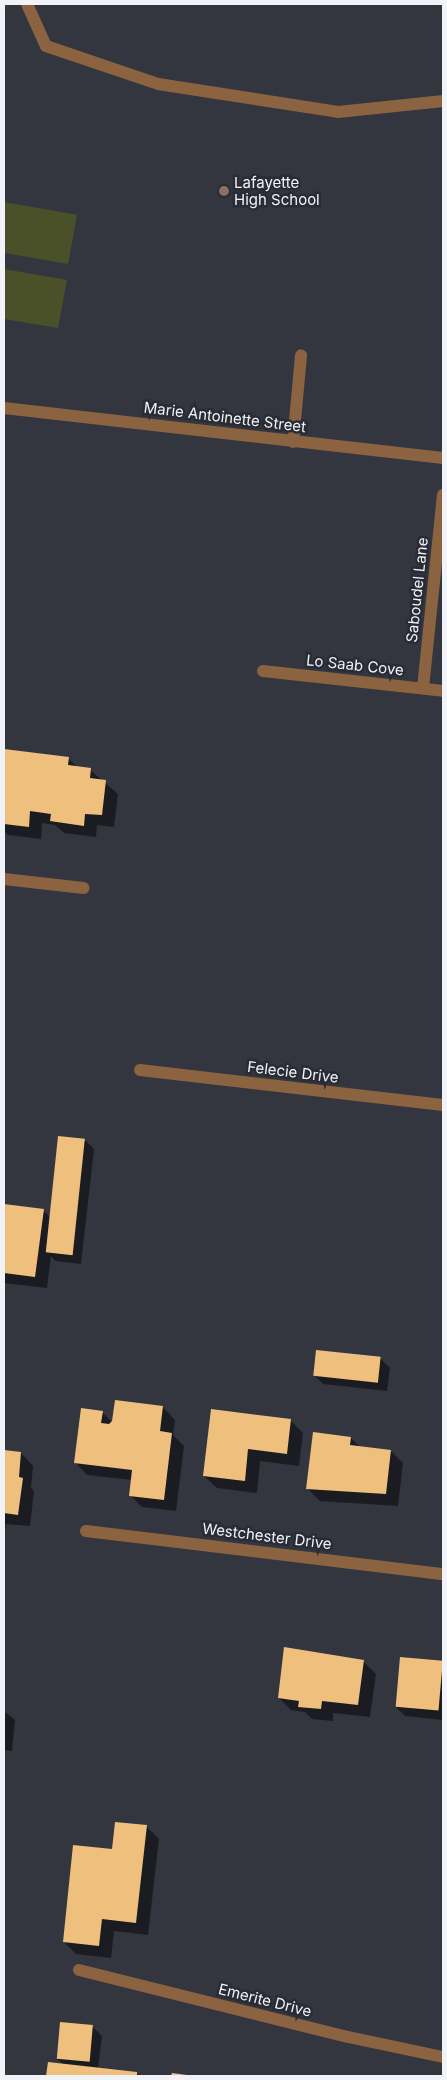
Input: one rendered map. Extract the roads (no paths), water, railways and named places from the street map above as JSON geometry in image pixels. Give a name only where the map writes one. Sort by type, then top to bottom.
[{"type":"street","points":[[27,4],[46,46],[158,84],[338,112],[443,101]]},
{"type":"street","points":[[293,442],[301,355]]},
{"type":"street","name":"Marie Antoinette Street","points":[[4,408],[443,458]]},
{"type":"street","name":"Saboudel Lane","points":[[423,688],[443,495]]},
{"type":"street","name":"Lo Saab Cove","points":[[263,671],[443,691]]},
{"type":"street","points":[[4,879],[83,888]]},
{"type":"street","name":"Felecie Drive","points":[[140,1070],[443,1105]]},
{"type":"street","name":"Westchester Drive","points":[[86,1531],[443,1574]]},
{"type":"street","name":"Emerite Drive","points":[[79,1970],[348,2037],[443,2056]]},
{"type":"place","name":"Lafayette High School","points":[[224,191]]}]
